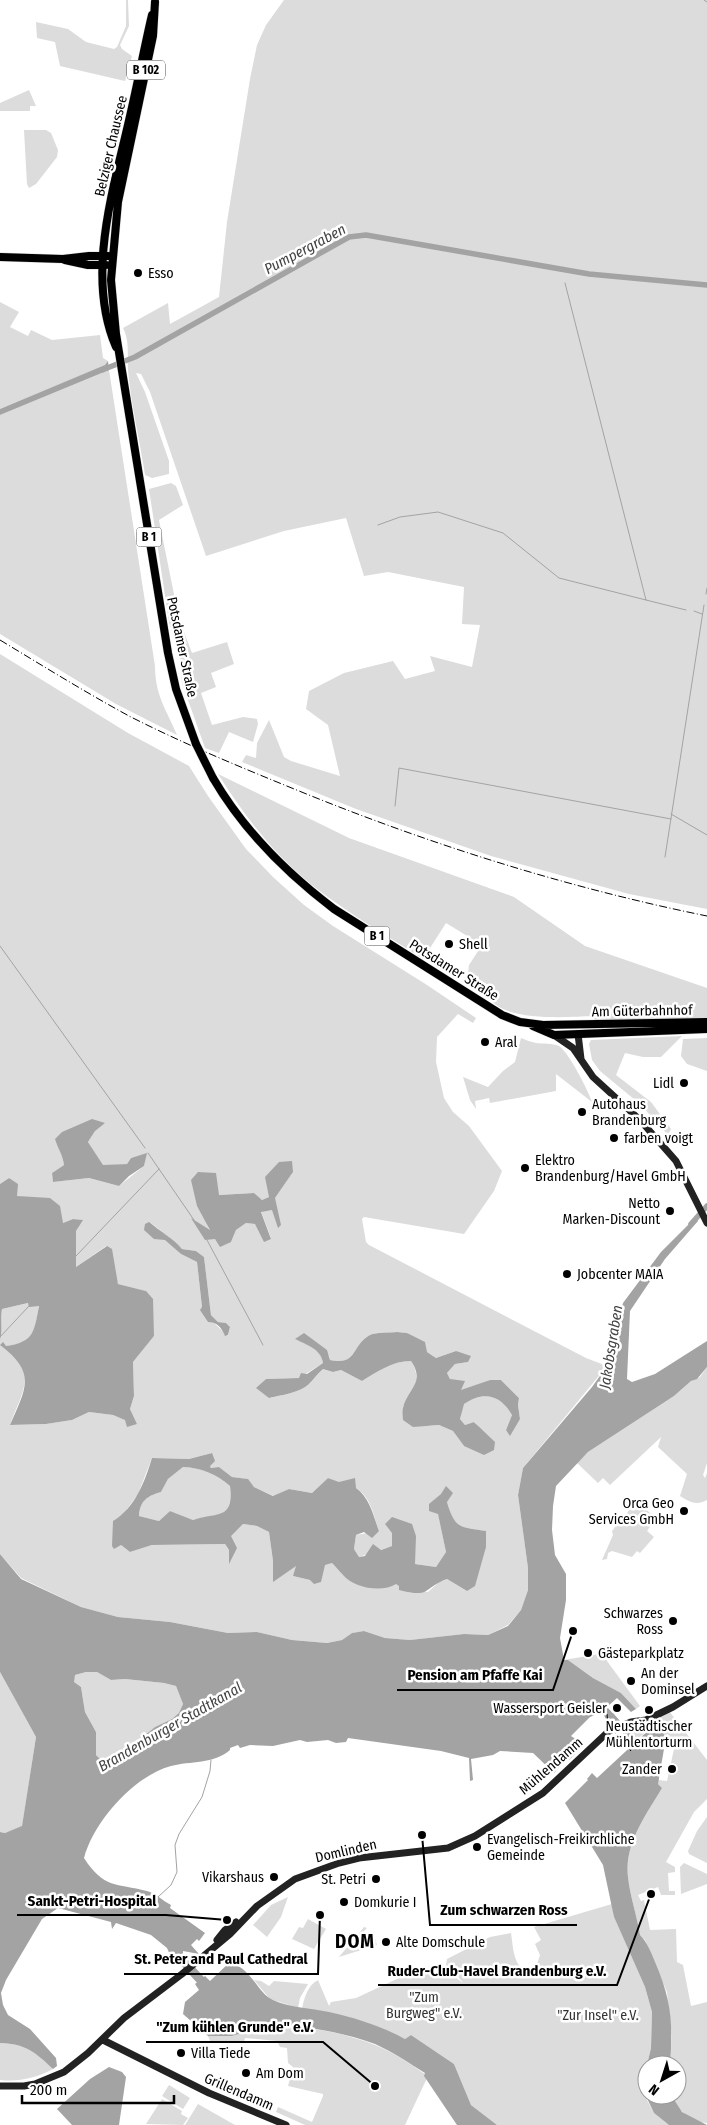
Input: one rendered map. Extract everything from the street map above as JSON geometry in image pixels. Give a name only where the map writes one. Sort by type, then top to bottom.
[{"type":"main road","name":"Belziger Chaussee","points":[[109,258],[119,194],[153,36],[155,1]]},
{"type":"main road","points":[[0,258],[109,258]]},
{"type":"main road","points":[[63,259],[103,266],[109,258]]},
{"type":"main road","name":"Potsdamer Straße","points":[[109,258],[120,358],[168,653],[176,689],[196,744],[226,800],[258,842],[308,889],[334,909],[487,1006],[554,1035],[578,1034]]},
{"type":"main road","name":"Potsdamer Straße","points":[[103,266],[108,328],[120,358]]},
{"type":"main road","name":"Potsdamer Straße","points":[[522,1022],[543,1025],[577,1024]]},
{"type":"main road","name":"Am Güterbahnhof","points":[[577,1024],[707,1022]]},
{"type":"main road","points":[[577,1024],[578,1034]]},
{"type":"main road","name":"Am Güterbahnhof","points":[[578,1034],[707,1029]]},
{"type":"street","points":[[578,1034],[581,1060]]},
{"type":"street","points":[[554,1035],[573,1048],[593,1077],[640,1120],[676,1161],[706,1221]]},
{"type":"street","name":"Mühlendamm","points":[[462,1842],[508,1816],[543,1793],[614,1729],[626,1723],[646,1720],[705,1688]]},
{"type":"street","name":"Domlinden","points":[[0,2086],[24,2086],[43,2082],[58,2076],[102,2040],[124,2018],[182,1974],[230,1934],[248,1914],[295,1879],[359,1858],[442,1849],[462,1842]]},
{"type":"street","name":"Grillendamm","points":[[102,2040],[209,2093],[286,2125]]},
{"type":"green space","points":[[126,0],[128,0],[129,26],[120,45],[122,49],[132,56],[125,81],[60,66],[55,42],[37,38],[36,22],[68,29],[86,42],[114,49],[117,47],[126,26]]},
{"type":"green space","points":[[284,0],[707,0],[707,909],[629,894],[491,856],[356,809],[242,762],[246,755],[256,758],[257,743],[269,720],[284,757],[291,761],[340,776],[328,725],[306,709],[309,691],[344,673],[393,661],[405,679],[435,671],[430,656],[472,667],[480,625],[462,624],[464,587],[388,572],[364,576],[346,518],[284,531],[206,556],[150,392],[141,374],[136,373],[145,392],[169,461],[169,474],[152,478],[145,475],[129,383],[127,338],[123,328],[168,303],[170,324],[219,297],[227,222],[257,45],[266,25]]},
{"type":"green space","points":[[29,90],[36,106],[30,106],[30,111],[0,111],[0,103]]},
{"type":"green space","points":[[24,130],[46,130],[51,133],[58,150],[57,157],[36,184],[29,188],[27,184]]},
{"type":"green space","points":[[0,302],[19,312],[10,327],[28,336],[31,330],[52,340],[100,335],[103,358],[108,361],[106,365],[0,409]]},
{"type":"green space","points":[[109,370],[155,676],[159,694],[177,735],[116,704],[0,634],[0,415]]},
{"type":"green space","points":[[171,483],[176,486],[183,505],[159,520],[179,619],[192,653],[227,642],[234,664],[211,673],[216,687],[201,693],[212,725],[243,717],[257,719],[258,724],[253,742],[229,732],[219,753],[205,748],[182,683],[180,657],[169,622],[149,489]]},
{"type":"green space","points":[[0,654],[128,733],[189,766],[246,849],[304,905],[333,926],[476,1018],[473,1023],[458,1014],[437,1037],[436,1062],[444,1098],[453,1112],[469,1126],[502,1171],[494,1191],[464,1234],[364,1217],[362,1219],[366,1242],[369,1245],[586,1358],[607,1366],[523,1468],[518,1495],[528,1568],[528,1590],[521,1610],[508,1625],[488,1635],[464,1634],[410,1640],[385,1638],[364,1631],[352,1633],[342,1640],[327,1643],[292,1640],[257,1632],[228,1633],[170,1622],[118,1617],[81,1607],[21,1578],[0,1554],[0,1340],[2,1309],[29,1303],[39,1305],[35,1329],[29,1338],[24,1342],[6,1346],[19,1361],[25,1377],[22,1393],[10,1425],[46,1424],[72,1420],[89,1412],[113,1415],[137,1424],[130,1409],[134,1396],[133,1362],[154,1336],[146,1291],[118,1284],[106,1246],[76,1267],[76,1231],[82,1220],[73,1219],[63,1223],[17,1196],[9,1178],[0,1184]],"holes":[[[95,1131],[88,1142],[103,1166],[127,1164],[131,1158],[146,1154],[144,1166],[119,1186],[89,1178],[53,1182],[52,1173],[64,1165],[63,1155]],[[293,1172],[275,1198],[272,1210],[261,1211],[271,1238],[255,1224],[246,1223],[236,1230],[231,1242],[215,1239],[193,1219],[210,1231],[207,1224],[218,1195],[253,1193],[262,1200],[269,1197]],[[150,1222],[182,1249],[196,1251],[204,1257],[211,1315],[218,1322],[226,1323],[230,1327],[228,1336],[213,1322],[208,1322],[202,1307],[197,1262],[181,1254]],[[376,1333],[407,1333],[436,1358],[456,1351],[468,1362],[455,1364],[447,1373],[461,1391],[490,1380],[501,1380],[519,1398],[520,1419],[506,1430],[512,1415],[502,1403],[496,1399],[484,1396],[470,1400],[463,1404],[460,1419],[465,1425],[475,1422],[480,1429],[464,1446],[453,1431],[439,1425],[429,1426],[403,1407],[413,1390],[416,1380],[416,1374],[411,1361],[391,1365],[362,1381],[341,1370],[333,1372],[323,1369],[301,1390],[270,1398],[257,1388],[266,1379],[299,1378],[323,1363],[320,1354],[306,1344],[329,1355],[330,1360],[345,1360],[370,1335]],[[212,1453],[209,1466],[212,1468],[219,1467],[232,1477],[247,1479],[254,1487],[274,1496],[289,1489],[312,1493],[328,1478],[354,1487],[368,1500],[379,1531],[356,1535],[354,1549],[359,1557],[392,1546],[392,1533],[415,1564],[436,1567],[446,1552],[438,1513],[447,1502],[453,1517],[460,1525],[470,1529],[486,1531],[485,1547],[467,1591],[447,1579],[438,1583],[428,1592],[396,1584],[343,1575],[332,1563],[325,1564],[310,1580],[293,1576],[297,1566],[273,1561],[269,1532],[257,1526],[243,1524],[230,1536],[229,1562],[229,1550],[225,1544],[152,1545],[130,1552],[121,1545],[122,1516],[138,1494],[152,1458],[189,1459]]]},
{"type":"green space","points":[[218,774],[349,838],[514,897],[585,946],[707,988],[707,1018],[595,1020],[593,1016],[534,1016],[518,1014],[504,1009],[493,1003],[486,993],[467,983],[469,965],[482,945],[446,923],[423,959],[338,905],[298,873],[272,847],[249,819]]},
{"type":"green space","points":[[682,1036],[661,1057],[643,1057],[625,1053],[616,1075],[651,1102],[671,1129],[668,1135],[641,1105],[600,1071],[592,1060],[589,1044],[591,1040]]},
{"type":"green space","points":[[521,1038],[536,1043],[556,1045],[563,1049],[578,1072],[592,1102],[556,1074],[556,1091],[490,1103],[489,1098],[475,1101],[476,1109],[470,1100],[463,1077],[488,1087],[503,1071],[515,1062]]},
{"type":"green space","points":[[707,1038],[707,1071],[687,1064],[681,1056],[683,1039]]},
{"type":"green space","points":[[707,1367],[707,1463],[703,1475],[705,1478],[707,1473],[707,1500],[700,1503],[693,1502],[680,1496],[687,1474],[658,1447],[661,1437],[610,1485],[603,1478],[598,1483],[577,1463],[588,1452],[674,1396],[691,1381],[700,1377]]},
{"type":"green space","points":[[183,1467],[208,1472],[230,1486],[229,1505],[226,1510],[222,1514],[193,1520],[170,1511],[159,1521],[139,1516],[141,1506],[145,1500],[161,1492],[168,1479]]},
{"type":"green space","points":[[636,1501],[656,1518],[647,1531],[654,1537],[640,1553],[637,1551],[632,1557],[612,1551],[608,1553],[607,1559],[602,1560],[613,1535],[612,1531],[616,1526],[626,1524],[630,1519],[627,1513]]},
{"type":"green space","points":[[605,1653],[607,1661],[640,1706],[636,1709],[621,1693],[593,1678],[568,1660],[564,1660]]},
{"type":"green space","points":[[0,1672],[36,1737],[22,1827],[5,1833],[0,1832]]},
{"type":"green space","points":[[97,1672],[111,1680],[125,1679],[176,1686],[183,1704],[179,1714],[155,1727],[125,1751],[103,1762],[96,1755],[96,1732],[85,1712],[81,1687],[73,1682],[75,1675]]},
{"type":"green space","points":[[669,1711],[707,1760],[707,1799],[694,1812],[666,1862],[675,1867],[675,1872],[668,1873],[669,1891],[675,1891],[675,1895],[661,1895],[658,1887],[638,1895],[641,1901],[644,1900],[650,1930],[676,1929],[677,1962],[683,1965],[691,2006],[707,2002],[707,2123],[691,2118],[676,2105],[687,2105],[687,2055],[671,2055],[672,2036],[667,1992],[645,1940],[640,1935],[630,1891],[628,1877],[629,1853],[637,1830],[662,1788],[658,1784],[658,1780],[667,1781],[674,1749],[665,1748],[665,1743],[668,1742],[662,1733],[653,1726],[635,1741],[626,1728],[647,1724]]},
{"type":"green space","points":[[707,1817],[707,1863],[689,1854],[688,1851],[697,1831]]},
{"type":"green space","points":[[684,1863],[707,1874],[707,1884],[681,1894],[680,1867]]},
{"type":"green space","points":[[288,1897],[281,1917],[267,1937],[253,1925],[271,1905]]},
{"type":"green space","points":[[612,1904],[614,1917],[645,1987],[652,2012],[649,2055],[637,2055],[637,2105],[650,2105],[654,2113],[669,2125],[497,2125],[471,2105],[454,2064],[411,2035],[405,2039],[355,2020],[302,2009],[309,1988],[318,1980],[329,2006],[331,2002],[356,1998],[414,1971],[455,1977],[463,1983],[456,1974],[445,1972],[447,1959],[490,1937],[511,1933],[514,1953],[520,1967],[524,1970],[536,1967],[540,1955],[535,1944],[541,1940],[534,1927]]},
{"type":"green space","points":[[308,1919],[326,1929],[314,1949],[292,1939],[299,1927],[303,1928]]},
{"type":"green space","points":[[364,1927],[367,1928],[364,1931],[371,1940],[375,1939],[377,1945],[339,1957]]},
{"type":"green space","points":[[254,1980],[261,1981],[269,1986],[274,1981],[308,1984],[300,1998],[298,2008],[270,1999]]},
{"type":"green space","points":[[269,2024],[323,2030],[363,2040],[395,2054],[425,2074],[427,2078],[405,2125],[305,2125],[276,2112],[278,2107],[312,2122],[323,2096],[323,2094],[288,2086],[293,2067],[288,2063],[287,2048],[280,2047],[277,2041],[245,2038],[244,2042],[210,2041],[208,2036],[232,2036]]},
{"type":"green space","points":[[0,2043],[17,2045],[30,2050],[53,2069],[27,2079],[0,2080]]},
{"type":"green space","points":[[206,2078],[264,2100],[260,2106],[205,2084]]},
{"type":"green space","points":[[169,2085],[190,2098],[183,2109],[162,2096]]},
{"type":"green space","points":[[162,2099],[182,2111],[181,2114],[188,2118],[183,2125],[146,2124]]},
{"type":"green space","points":[[198,2104],[235,2125],[185,2125]]},
{"type":"water","points":[[108,361],[109,370],[0,415],[0,409],[105,365]]},
{"type":"water","points":[[92,1119],[105,1123],[95,1131],[88,1142],[103,1165],[127,1164],[131,1158],[147,1153],[144,1166],[129,1176],[119,1186],[89,1178],[53,1182],[52,1173],[64,1165],[55,1139],[62,1132]]},
{"type":"water","points":[[292,1161],[293,1172],[275,1198],[281,1225],[278,1228],[272,1210],[261,1212],[271,1239],[264,1242],[255,1224],[246,1223],[236,1230],[231,1242],[220,1247],[215,1239],[205,1240],[191,1218],[210,1230],[197,1206],[191,1180],[198,1172],[216,1173],[219,1195],[254,1193],[262,1200],[269,1197],[265,1177],[279,1162]]},
{"type":"water","points":[[9,1178],[18,1184],[17,1196],[50,1198],[60,1206],[63,1223],[73,1219],[83,1220],[76,1231],[76,1267],[107,1246],[112,1249],[118,1284],[146,1291],[153,1299],[154,1336],[133,1362],[134,1396],[130,1409],[137,1424],[127,1427],[125,1420],[113,1415],[89,1412],[72,1420],[46,1424],[10,1425],[24,1391],[24,1373],[12,1355],[0,1345],[3,1342],[6,1346],[16,1344],[28,1338],[34,1329],[39,1306],[29,1307],[28,1303],[2,1309],[0,1340],[0,1184]]},
{"type":"water","name":"Brandenburger Stadtkanal","points":[[695,1218],[698,1221],[665,1259],[630,1311],[627,1379],[632,1382],[655,1374],[707,1341],[707,1367],[697,1379],[691,1381],[674,1396],[588,1452],[556,1486],[553,1506],[552,1530],[555,1555],[566,1574],[566,1600],[560,1638],[564,1660],[568,1660],[593,1678],[621,1693],[636,1709],[631,1712],[617,1698],[607,1707],[619,1720],[615,1723],[609,1718],[606,1719],[602,1712],[590,1717],[571,1736],[577,1740],[574,1745],[575,1754],[569,1760],[566,1760],[554,1773],[533,1753],[500,1751],[493,1755],[471,1759],[473,1780],[470,1781],[469,1758],[441,1751],[348,1738],[346,1742],[336,1743],[328,1740],[307,1742],[300,1740],[273,1746],[250,1745],[240,1748],[238,1745],[230,1748],[224,1755],[217,1758],[178,1764],[157,1771],[143,1779],[130,1790],[106,1815],[89,1844],[84,1858],[91,1868],[105,1880],[153,1893],[171,1905],[170,1908],[205,1933],[199,1941],[197,1939],[191,1945],[199,1954],[183,1951],[189,1962],[183,1967],[171,1957],[167,1948],[151,1935],[116,1923],[112,1929],[111,1922],[58,1908],[42,1919],[6,1980],[1,1993],[3,2005],[8,2015],[30,2029],[56,2058],[57,2066],[53,2069],[41,2058],[23,2047],[0,2043],[0,1832],[5,1833],[22,1826],[36,1737],[0,1672],[0,1554],[21,1579],[81,1607],[118,1617],[170,1622],[228,1633],[257,1632],[292,1640],[327,1643],[342,1640],[352,1633],[364,1631],[385,1638],[410,1640],[464,1634],[488,1635],[508,1626],[521,1610],[528,1590],[528,1568],[518,1495],[523,1468],[592,1387],[607,1366],[623,1303],[661,1252]],"holes":[[[97,1672],[111,1680],[125,1679],[176,1686],[183,1704],[179,1713],[172,1719],[155,1727],[125,1751],[103,1762],[96,1755],[96,1732],[85,1712],[81,1687],[74,1682],[75,1675]]]},
{"type":"water","points":[[149,1222],[171,1238],[182,1249],[196,1251],[204,1257],[211,1315],[218,1322],[226,1323],[230,1327],[228,1335],[225,1336],[217,1324],[208,1322],[200,1310],[202,1307],[197,1262],[181,1254],[165,1240],[154,1239],[144,1230],[145,1224]]},
{"type":"water","points":[[397,1332],[407,1333],[425,1342],[427,1352],[436,1358],[456,1351],[471,1356],[468,1362],[455,1364],[447,1373],[450,1379],[465,1381],[461,1390],[490,1380],[501,1380],[519,1398],[520,1419],[510,1436],[506,1430],[512,1415],[502,1403],[491,1397],[478,1397],[464,1404],[460,1419],[465,1425],[474,1422],[495,1442],[494,1450],[484,1455],[464,1446],[453,1431],[439,1425],[413,1427],[403,1420],[405,1401],[414,1386],[417,1375],[411,1361],[391,1365],[362,1381],[341,1370],[333,1372],[323,1369],[301,1390],[269,1398],[256,1388],[266,1379],[299,1378],[301,1373],[307,1374],[323,1363],[322,1358],[316,1351],[295,1339],[304,1333],[327,1350],[330,1360],[339,1361],[350,1357],[364,1339],[370,1335]]},
{"type":"water","points":[[212,1453],[215,1461],[210,1466],[211,1468],[219,1467],[232,1477],[248,1479],[254,1487],[273,1496],[289,1489],[312,1493],[328,1478],[339,1482],[355,1478],[356,1488],[368,1502],[379,1531],[372,1538],[364,1532],[356,1535],[354,1549],[359,1557],[365,1556],[373,1544],[381,1550],[392,1546],[392,1533],[385,1524],[392,1517],[412,1524],[416,1536],[415,1564],[436,1567],[446,1552],[438,1514],[429,1511],[429,1504],[441,1494],[446,1486],[453,1493],[447,1502],[456,1522],[470,1529],[486,1531],[486,1547],[475,1586],[467,1591],[447,1579],[422,1593],[399,1590],[399,1586],[396,1584],[376,1589],[368,1588],[348,1579],[332,1563],[325,1565],[321,1582],[314,1584],[310,1580],[293,1576],[296,1566],[273,1582],[273,1561],[269,1532],[257,1526],[243,1524],[231,1536],[237,1548],[229,1564],[229,1550],[225,1544],[152,1545],[130,1552],[121,1545],[114,1549],[112,1546],[113,1521],[121,1516],[138,1493],[152,1458],[189,1459]],"holes":[[[183,1467],[208,1472],[230,1486],[231,1497],[226,1510],[216,1515],[193,1520],[170,1511],[159,1521],[139,1516],[141,1506],[145,1500],[161,1492],[168,1479]]]},
{"type":"water","points":[[653,1726],[657,1726],[662,1731],[668,1742],[665,1743],[658,1784],[662,1788],[643,1819],[633,1841],[629,1853],[628,1877],[640,1935],[649,1947],[665,1989],[670,2013],[670,2055],[649,2055],[652,2012],[645,1987],[614,1917],[603,1865],[565,1803],[588,1780],[592,1773],[597,1778]]},
{"type":"water","points":[[230,1962],[244,1970],[263,1993],[273,2000],[287,2005],[329,2012],[359,2020],[378,2026],[405,2039],[411,2035],[454,2064],[471,2105],[497,2125],[457,2125],[424,2076],[425,2073],[388,2050],[363,2040],[323,2030],[270,2024],[269,2027],[265,2026],[232,2036],[208,2036],[183,2014],[185,2002],[199,1990],[195,1984],[205,1976],[210,1981]]},
{"type":"water","points":[[109,2067],[122,2072],[126,2077],[119,2125],[72,2125],[57,2109],[90,2079]]},
{"type":"water","points":[[650,2105],[677,2105],[682,2112],[707,2125],[669,2125],[654,2113]]},
{"type":"waterway","name":"Pumpergraben","points":[[102,370],[135,357],[349,237],[366,235],[589,274],[707,285]]},
{"type":"waterway","points":[[565,283],[646,600],[686,610]]},
{"type":"waterway","points":[[378,525],[400,517],[438,512],[503,533],[559,578],[646,600]]},
{"type":"waterway","points":[[706,594],[707,588]]},
{"type":"waterway","points":[[665,857],[704,605]]},
{"type":"waterway","points":[[694,611],[702,614]]},
{"type":"waterway","points":[[395,806],[399,768],[671,819]]},
{"type":"waterway","points":[[671,814],[707,835]]},
{"type":"waterway","points":[[0,946],[145,1148]]},
{"type":"waterway","points":[[148,1153],[194,1220]]},
{"type":"waterway","points":[[76,1256],[159,1169]]},
{"type":"waterway","points":[[691,1224],[707,1206]]},
{"type":"waterway","points":[[207,1240],[263,1345]]},
{"type":"waterway","points":[[0,1337],[29,1306]]},
{"type":"waterway","points":[[612,1716],[638,1747]]},
{"type":"waterway","points":[[158,1897],[171,1885],[177,1872],[175,1845],[179,1834],[202,1797],[210,1771],[211,1760]]},
{"type":"waterway","points":[[184,1962],[207,1987]]},
{"type":"railway","points":[[0,640],[96,698],[150,727],[304,793],[403,831],[503,864],[553,879],[707,916]]},
{"type":"railway","points":[[607,1714],[608,1725],[631,1751]]},
{"type":"place","name":"Esso","points":[[138,273]]},
{"type":"place","name":"Shell","points":[[449,944]]},
{"type":"place","name":"Aral","points":[[485,1042]]},
{"type":"place","name":"Lidl","points":[[684,1083]]},
{"type":"place","name":"Autohaus Brandenburg","points":[[582,1112]]},
{"type":"place","name":"farben voigt","points":[[614,1138]]},
{"type":"place","name":"Elektro Brandenburg/Havel GmbH","points":[[525,1168]]},
{"type":"place","name":"Netto Marken-Discount","points":[[670,1211]]},
{"type":"place","name":"Jobcenter MAIA","points":[[567,1274]]},
{"type":"place","name":"Orca Geo Services GmbH","points":[[684,1511]]},
{"type":"place","name":"Schwarzes Ross","points":[[673,1621]]},
{"type":"place","name":"Pension am Pfaffe Kai","points":[[573,1631]]},
{"type":"place","name":"Gästeparkplatz","points":[[588,1653]]},
{"type":"place","name":"An der Dominsel","points":[[631,1681]]},
{"type":"place","name":"Wassersport Geisler","points":[[617,1708]]},
{"type":"place","name":"Neustädtischer Mühlentorturm","points":[[649,1710]]},
{"type":"place","name":"Zander","points":[[672,1769]]},
{"type":"place","name":"Zum schwarzen Ross","points":[[422,1835]]},
{"type":"place","name":"Evangelisch-Freikirchliche Gemeinde","points":[[477,1847]]},
{"type":"place","name":"Vikarshaus","points":[[274,1877]]},
{"type":"place","name":"St. Petri","points":[[376,1879]]},
{"type":"place","name":"Ruder-Club-Havel Brandenburg e.V.","points":[[651,1894]]},
{"type":"place","name":"Domkurie I","points":[[344,1902]]},
{"type":"place","name":"St. Peter and Paul Cathedral","points":[[320,1915]]},
{"type":"place","name":"Sankt-Petri-Hospital","points":[[227,1920]]},
{"type":"place","name":"Alte Domschule","points":[[386,1942]]},
{"type":"place","name":"Villa Tiede","points":[[181,2053]]},
{"type":"place","name":"Am Dom","points":[[246,2073]]},
{"type":"place","name":"\"Zum kühlen Grunde\" e.V.","points":[[375,2086]]},
{"type":"district","name":"DOM","points":[[355,1941]]},
{"type":"water label","name":"Jakobsgraben","points":[[611,1347]]},
{"type":"park label","name":"\"Zum Burgweg\" e.V.","points":[[424,2005]]},
{"type":"park label","name":"\"Zur Insel\" e.V.","points":[[598,2015]]}]
